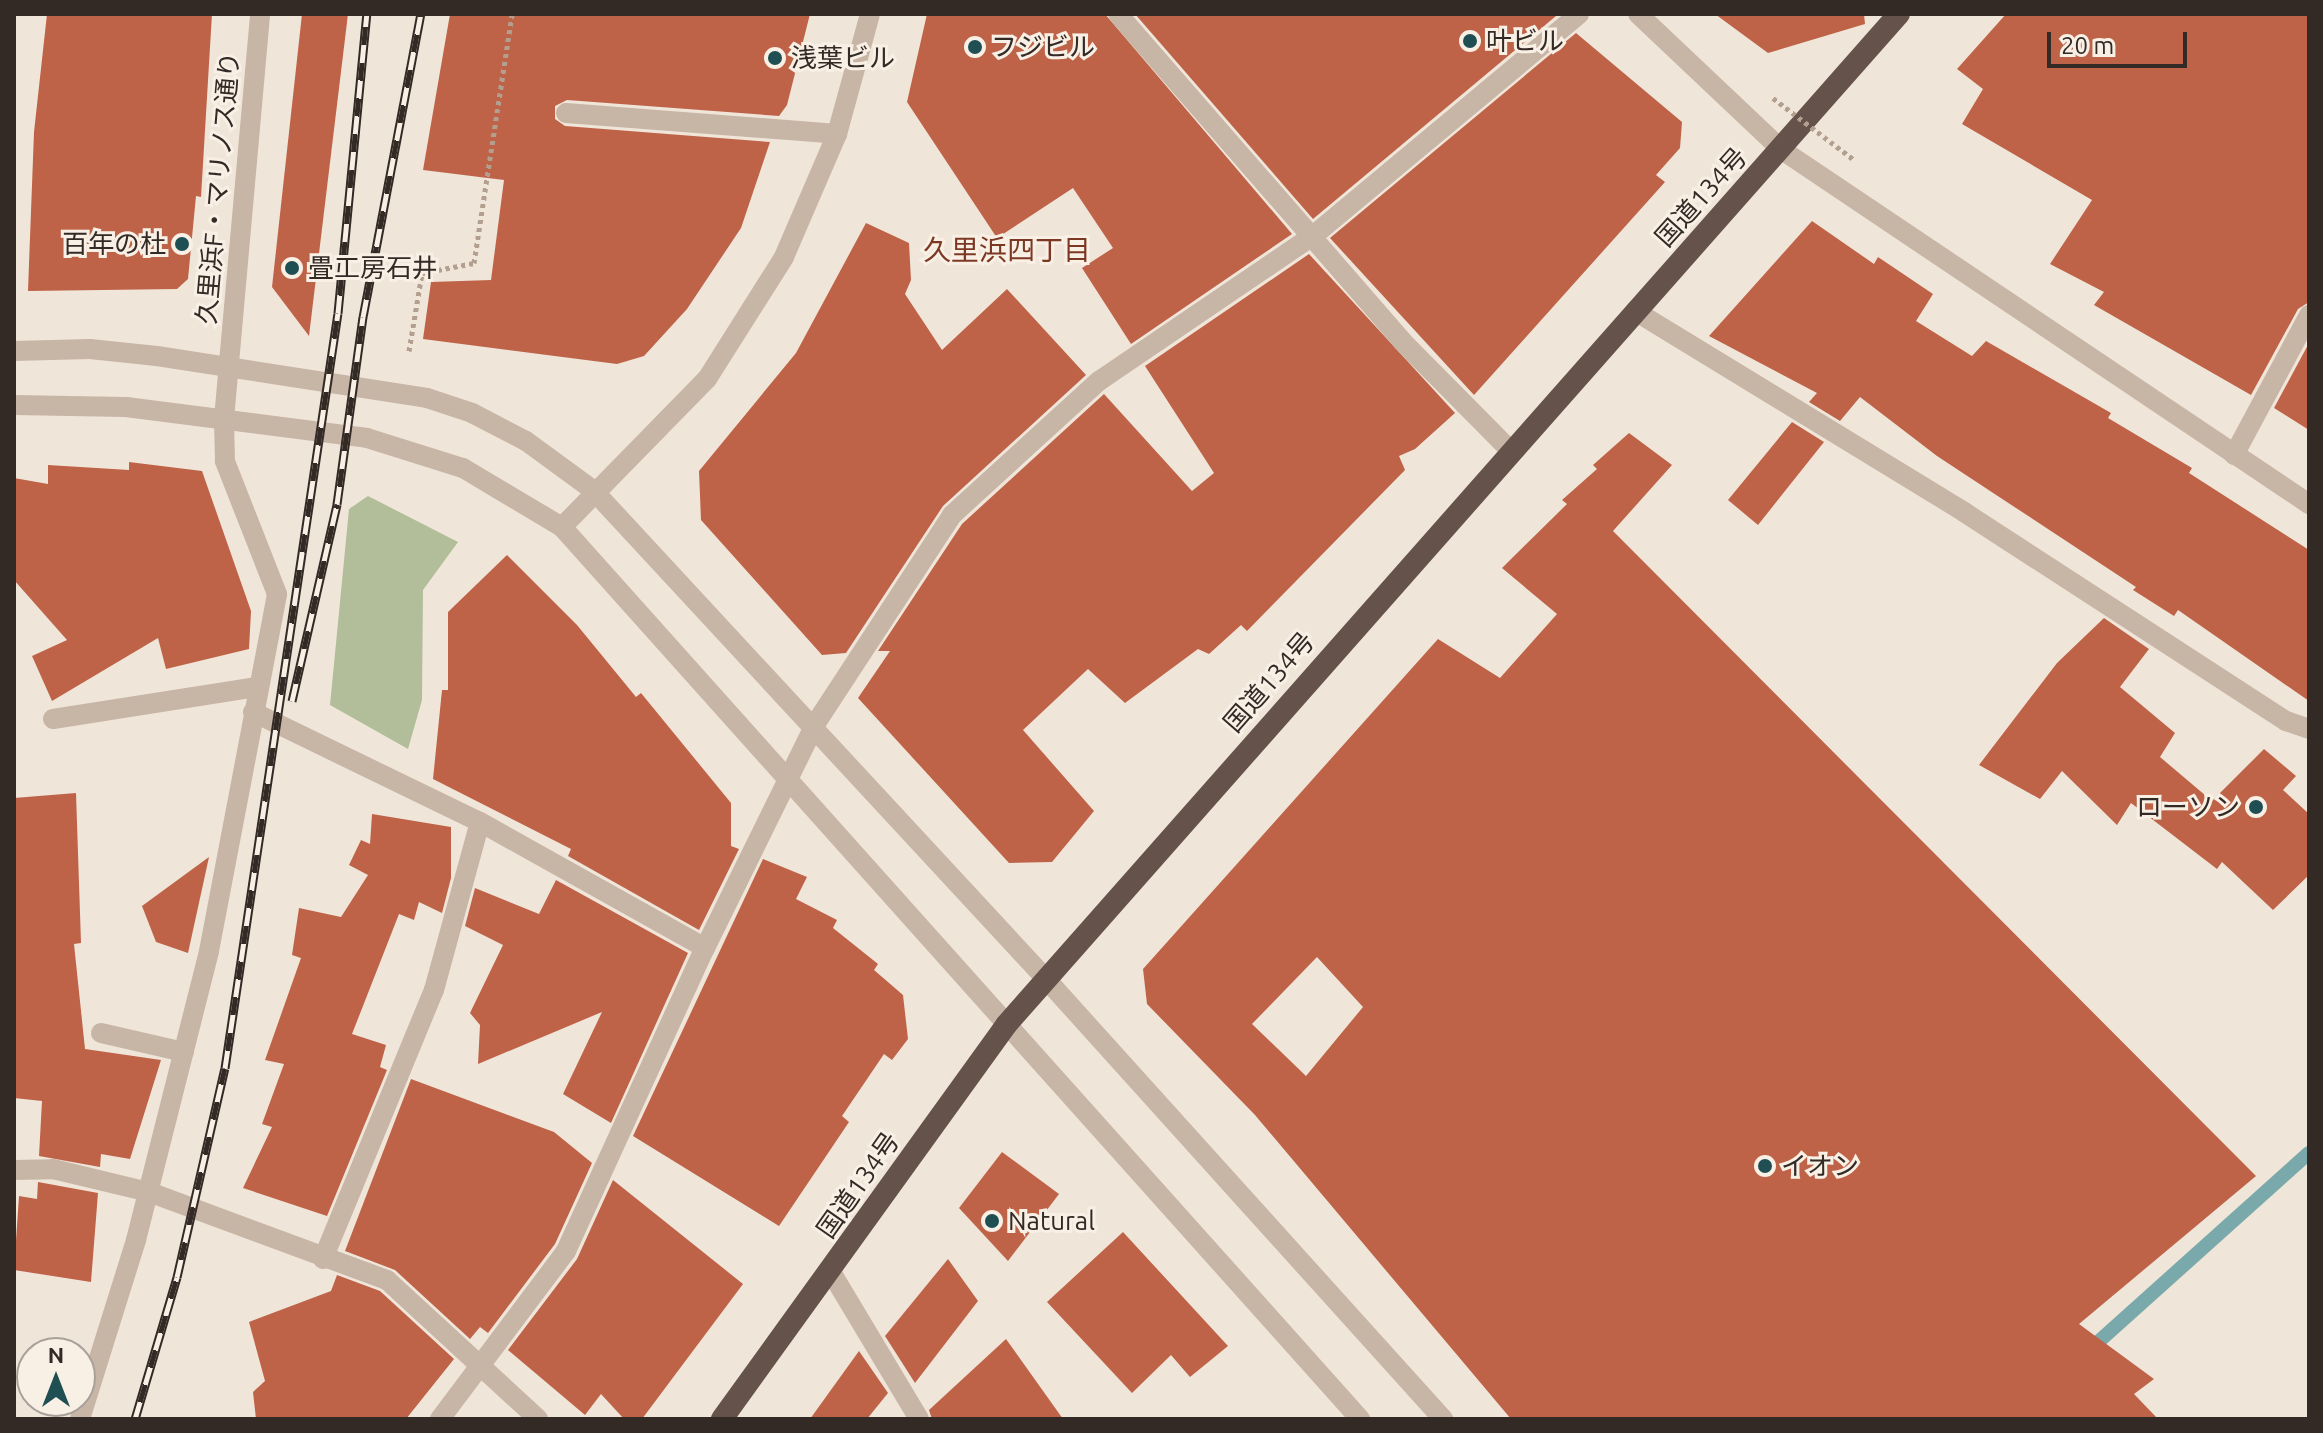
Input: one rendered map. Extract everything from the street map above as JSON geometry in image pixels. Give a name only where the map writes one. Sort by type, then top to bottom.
[{"type":"highway","name":"国道134号","points":[[722,1419],[831,1272],[1006,1025],[1510,450],[1782,150],[1899,14]]},
{"type":"street","name":"久里浜F・マリノス通り","points":[[80,1419],[149,1192],[209,951],[277,594],[225,461],[224,419],[260,14]]},
{"type":"street","points":[[562,527],[593,490],[707,379],[784,257],[837,134],[870,14]]},
{"type":"street","points":[[1118,14],[1314,235],[1402,341],[1510,450]]},
{"type":"street","points":[[440,1419],[566,1251],[785,779],[814,726],[952,515],[1099,381],[1314,235],[1579,14]]},
{"type":"street","points":[[1638,14],[1782,150],[2309,504]]},
{"type":"street","points":[[566,113],[837,134]]},
{"type":"street","points":[[1635,311],[1964,512],[2286,721],[2309,729]]},
{"type":"street","points":[[2234,455],[2309,315]]},
{"type":"street","points":[[14,351],[90,349],[384,388],[472,413],[526,441],[593,490],[1046,979],[1443,1419]]},
{"type":"street","points":[[14,405],[126,407],[367,438],[432,456],[497,486],[562,527],[1360,1419]]},
{"type":"street","points":[[53,719],[258,687]]},
{"type":"street","points":[[253,712],[480,822],[705,948]]},
{"type":"street","points":[[323,1259],[434,990],[480,822]]},
{"type":"street","points":[[101,1033],[184,1052]]},
{"type":"street","points":[[14,1170],[53,1169],[149,1192],[323,1259],[387,1280],[538,1419]]},
{"type":"street","points":[[831,1272],[919,1419]]},
{"type":"path","points":[[409,351],[422,273],[474,263],[512,14]]},
{"type":"path","points":[[1773,98],[1853,159]]},
{"type":"green space","points":[[368,496],[458,542],[423,590],[422,700],[408,749],[330,705],[349,509]]},
{"type":"building","points":[[47,14],[212,14],[201,197],[196,196],[188,279],[177,289],[28,291],[34,132]]},
{"type":"building","points":[[302,14],[348,14],[309,336],[272,287]]},
{"type":"building","points":[[450,14],[810,14],[787,105],[779,116],[567,100],[555,106],[555,119],[565,126],[770,142],[741,228],[687,309],[644,356],[617,364],[423,339],[431,282],[491,280],[504,180],[423,170]]},
{"type":"building","points":[[927,14],[1105,14],[1292,234],[1131,344],[1082,268],[1113,248],[1073,188],[997,238],[907,102]]},
{"type":"building","points":[[1135,14],[1554,14],[1556,16],[1313,219]]},
{"type":"building","points":[[1715,14],[1864,14],[1865,24],[1768,53]]},
{"type":"building","points":[[2006,14],[2309,14],[2309,302],[2298,309],[2251,395],[2094,305],[2104,292],[2050,264],[2092,200],[1962,124],[1983,89],[1957,69]]},
{"type":"building","points":[[1576,33],[1682,122],[1680,148],[1656,175],[1665,182],[1474,395],[1330,238]]},
{"type":"building","points":[[1812,221],[1874,264],[1878,257],[1933,294],[1916,321],[1972,356],[1986,341],[2111,413],[2108,418],[2192,468],[2189,473],[2309,550],[2309,701],[2178,610],[2174,616],[2133,590],[2136,587],[1937,456],[1860,397],[1840,421],[1809,402],[1817,393],[1709,336]]},
{"type":"building","points":[[866,223],[909,243],[911,280],[905,294],[942,350],[1007,289],[1086,375],[943,506],[846,653],[822,655],[701,520],[699,471],[796,353]]},
{"type":"building","points":[[1309,254],[1455,413],[1415,449],[1399,456],[1405,470],[1247,631],[1241,625],[1209,654],[1198,649],[1125,703],[1088,669],[1023,730],[1094,811],[1052,862],[1009,863],[858,698],[890,651],[878,651],[962,524],[1104,394],[1192,491],[1214,473],[1145,366]]},
{"type":"building","points":[[2309,343],[2309,430],[2274,408]]},
{"type":"building","points":[[1792,422],[1824,442],[1758,525],[1728,500]]},
{"type":"building","points":[[1629,433],[1672,465],[1613,531],[2256,1176],[2079,1324],[2154,1379],[2134,1394],[2158,1419],[1511,1419],[1255,1115],[1147,1004],[1143,969],[1438,639],[1500,678],[1557,614],[1502,568],[1567,504],[1562,500],[1597,469],[1593,465]],"holes":[[[1317,957],[1363,1007],[1306,1076],[1252,1024]]]},
{"type":"building","points":[[129,462],[202,471],[251,611],[249,649],[166,669],[158,638],[52,701],[32,656],[67,640],[14,580],[14,478],[48,484],[48,465],[129,470]]},
{"type":"building","points":[[507,555],[577,625],[636,697],[641,693],[731,803],[731,846],[739,849],[699,930],[568,856],[571,849],[433,779],[442,690],[448,690],[448,612]]},
{"type":"building","points":[[2104,618],[2149,649],[2120,687],[2175,733],[2160,757],[2212,801],[2264,749],[2296,776],[2283,790],[2309,814],[2309,875],[2273,910],[2222,862],[2217,869],[2131,803],[2117,825],[2062,771],[2040,799],[1979,765],[2057,663]]},
{"type":"building","points":[[76,793],[81,943],[74,944],[85,1049],[161,1060],[130,1159],[101,1154],[100,1167],[39,1156],[42,1101],[14,1098],[14,798]]},
{"type":"building","points":[[372,814],[451,827],[451,878],[442,913],[419,902],[414,920],[399,914],[352,1034],[386,1045],[380,1067],[387,1070],[327,1216],[243,1188],[272,1127],[262,1124],[284,1064],[265,1060],[301,958],[292,955],[299,908],[341,917],[368,875],[349,865],[361,840],[370,844]]},
{"type":"building","points":[[209,857],[188,953],[156,942],[142,906]]},
{"type":"building","points":[[763,859],[807,877],[796,899],[837,920],[833,928],[878,964],[874,970],[903,995],[908,1039],[892,1060],[884,1054],[842,1116],[849,1122],[779,1226],[633,1136]]},
{"type":"building","points":[[556,880],[688,953],[611,1123],[563,1094],[602,1012],[478,1064],[480,1025],[470,1013],[503,945],[465,926],[475,888],[539,914]]},
{"type":"building","points":[[411,1079],[554,1132],[592,1163],[555,1244],[488,1333],[480,1327],[470,1339],[395,1270],[345,1251]]},
{"type":"building","points":[[1002,1152],[1059,1194],[1008,1261],[959,1208]]},
{"type":"building","points":[[613,1180],[743,1284],[642,1419],[624,1419],[601,1394],[585,1415],[508,1350],[577,1259]]},
{"type":"building","points":[[38,1182],[98,1193],[91,1282],[14,1270],[19,1196],[37,1199]]},
{"type":"building","points":[[1123,1232],[1228,1346],[1190,1377],[1171,1355],[1132,1393],[1047,1302]]},
{"type":"building","points":[[948,1259],[978,1301],[915,1383],[885,1336]]},
{"type":"building","points":[[337,1275],[380,1291],[454,1359],[406,1419],[256,1419],[253,1392],[265,1381],[249,1322],[331,1291]]},
{"type":"building","points":[[1006,1339],[1063,1419],[932,1419],[929,1410]]},
{"type":"building","points":[[859,1351],[888,1393],[867,1419],[810,1419]]},
{"type":"waterway","points":[[2087,1352],[2309,1153]]},
{"type":"railway","points":[[135,1419],[177,1277],[225,1068],[338,313],[367,14]]},
{"type":"railway","points":[[292,701],[337,504],[363,317],[421,14]]},
{"type":"place","name":"叶ビル","points":[[1470,41]]},
{"type":"place","name":"フジビル","points":[[975,47]]},
{"type":"place","name":"浅葉ビル","points":[[775,58]]},
{"type":"place","name":"百年の杜","points":[[182,244]]},
{"type":"place","name":"畳工房石井","points":[[292,268]]},
{"type":"place","name":"ローソン","points":[[2256,807]]},
{"type":"place","name":"イオン","points":[[1765,1166]]},
{"type":"place","name":"Natural","points":[[992,1221]]},
{"type":"district","name":"久里浜四丁目","points":[[1007,250]]}]
